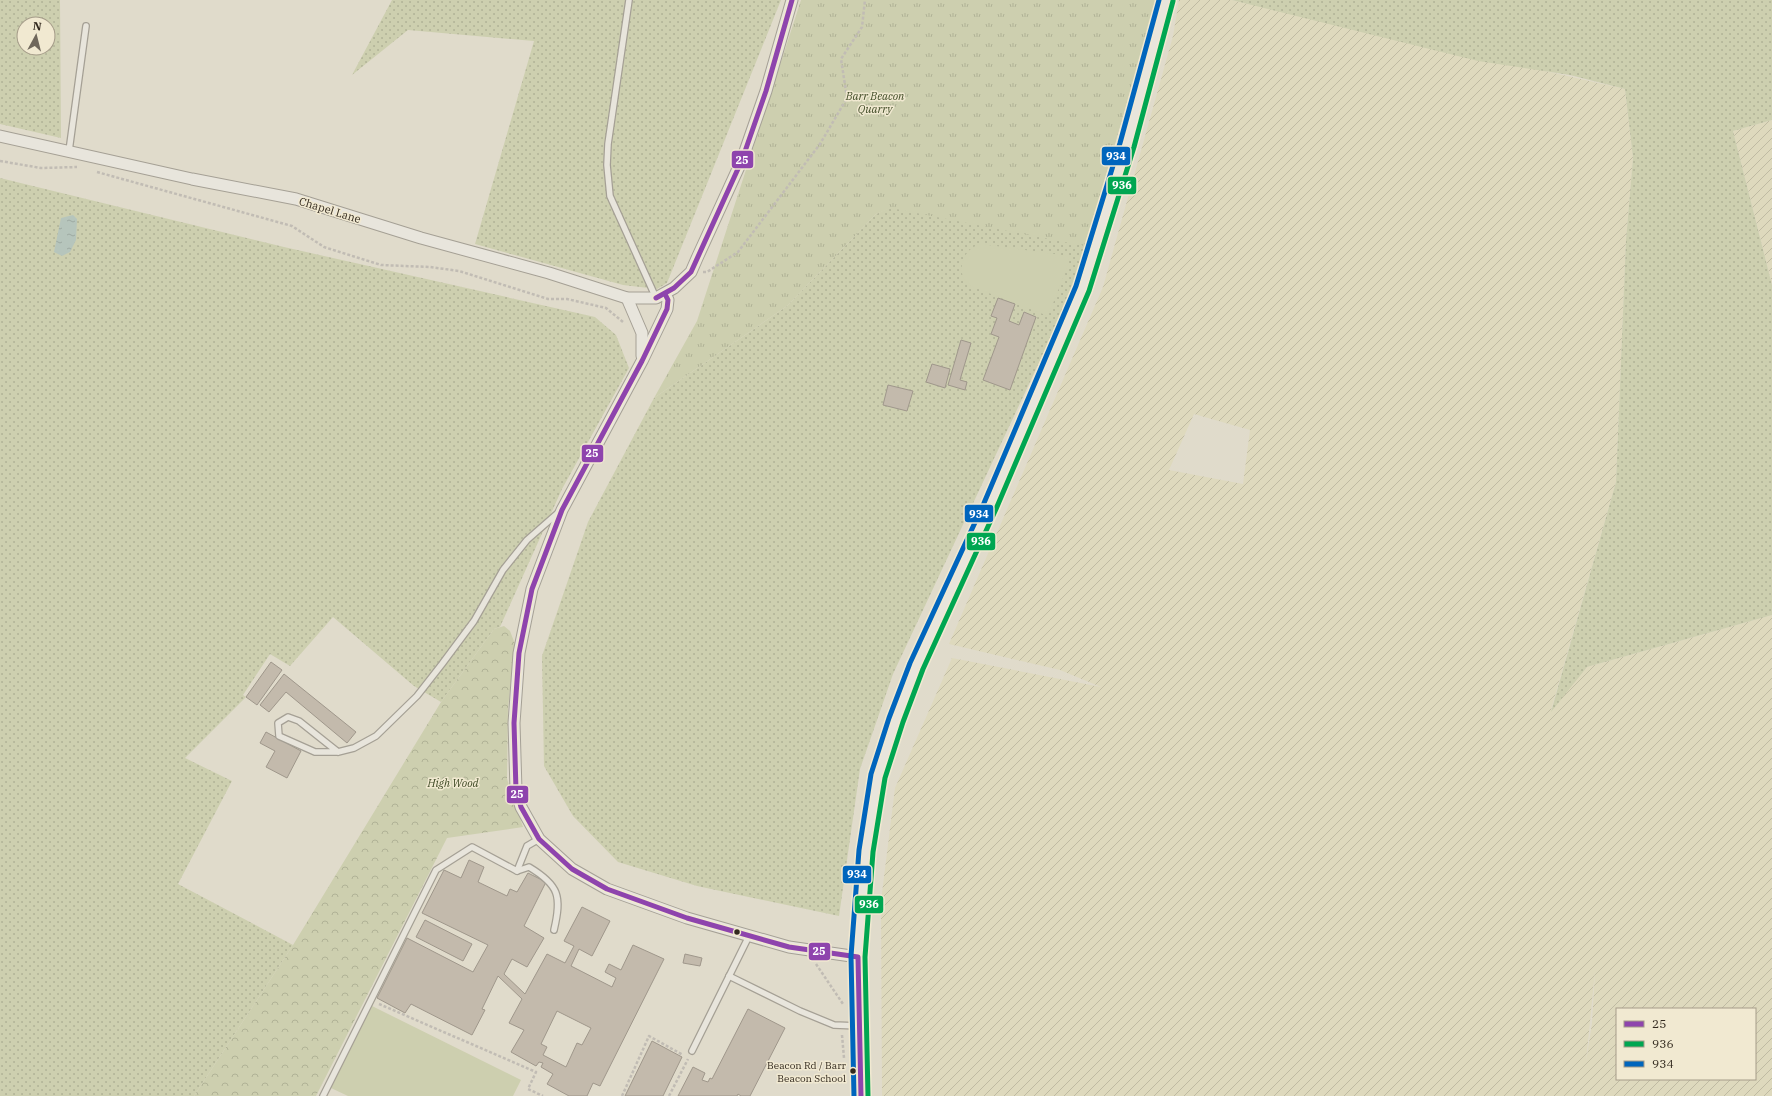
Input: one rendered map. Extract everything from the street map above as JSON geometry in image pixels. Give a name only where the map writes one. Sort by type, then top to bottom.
[{"type":"main road","points":[[861,1096],[858,1026],[858,958],[866,851],[878,776],[896,720],[917,666],[990,506],[1082,288],[1128,145],[1166,0]]},
{"type":"street","points":[[660,296],[674,288],[690,272],[742,160],[766,91],[792,0]]},
{"type":"street","name":"Chapel Lane","points":[[0,136],[192,179],[296,199],[421,238],[549,273],[627,298],[660,296]]},
{"type":"street","points":[[660,296],[668,300],[667,309],[642,361],[562,510],[532,589],[519,653],[514,723],[516,790],[521,807],[539,839],[572,869],[607,889],[687,918],[789,947],[858,958]]},
{"type":"street","points":[[627,298],[642,333],[642,361]]},
{"type":"lane","points":[[629,0],[608,144],[607,165],[610,196],[660,296]]},
{"type":"lane","points":[[69,151],[86,26]]},
{"type":"lane","points":[[338,752],[299,721],[288,717],[278,723],[279,736],[315,752],[338,752],[354,748],[376,736],[417,696],[474,622],[503,570],[527,540],[562,510]]},
{"type":"lane","points":[[517,871],[527,846],[539,839]]},
{"type":"lane","points":[[323,1096],[436,870],[472,846],[517,871],[529,867],[543,876],[554,887],[558,914],[554,930]]},
{"type":"lane","points":[[692,1051],[749,936]]},
{"type":"lane","points":[[729,976],[800,1011],[834,1025],[858,1026]]},
{"type":"path","points":[[690,272],[707,272],[738,252],[820,144],[847,98],[841,59],[862,27],[865,0]]},
{"type":"path","points":[[0,161],[41,168],[78,167]]},
{"type":"path","points":[[93,171],[292,226],[324,247],[381,265],[430,267],[459,271],[548,299],[567,299],[606,308],[624,322]]},
{"type":"path","points":[[807,950],[843,1003],[841,1025],[844,1066]]},
{"type":"path","points":[[371,1001],[536,1072],[528,1089],[543,1096]]},
{"type":"path","points":[[622,1096],[649,1036],[688,1058],[669,1096]]},
{"type":"shaded area","points":[[1179,0],[1232,0],[1625,89],[1633,158],[1626,240],[1616,482],[1551,710],[1587,667],[1772,615],[1772,1096],[882,1096],[881,901],[895,788],[952,658],[1101,687],[1060,670],[949,644],[1103,287],[1173,36]],"holes":[[[1194,414],[1250,430],[1243,484],[1169,470]],[[1595,971],[1592,1023],[1586,1062]]]},
{"type":"shaded area","points":[[1772,120],[1772,285],[1733,131]]},
{"type":"green space","points":[[0,0],[60,0],[61,138],[0,124]]},
{"type":"green space","points":[[392,0],[781,0],[667,283],[657,289],[623,285],[475,244],[534,41],[408,30],[352,75]]},
{"type":"green space","name":"Barr Beacon Quarry","points":[[801,0],[1155,0],[1152,16],[1085,246],[891,208],[876,214],[787,306],[654,398],[697,321]]},
{"type":"green space","points":[[1155,0],[1152,16],[1075,282],[1059,320],[893,674],[860,769],[839,916],[697,886],[618,862],[573,816],[544,766],[542,656],[588,522],[654,398],[787,306],[876,214],[1004,156]]},
{"type":"green space","points":[[1232,0],[1772,0],[1772,120],[1733,131],[1772,285],[1772,615],[1587,667],[1551,712],[1616,482],[1626,240],[1633,158],[1625,89],[1570,75],[1478,61]]},
{"type":"green space","points":[[0,178],[284,247],[595,317],[616,335],[629,368],[562,489],[500,627],[494,629],[441,702],[414,686],[333,617],[290,666],[270,654],[243,695],[246,697],[185,758],[232,781],[178,884],[293,945],[194,1096],[0,1096]]},
{"type":"green space","points":[[981,244],[1069,256],[1067,268],[1048,316],[968,285],[962,273],[963,261],[970,250]]},
{"type":"green space","name":"High Wood","points":[[504,626],[510,631],[515,644],[508,708],[507,779],[523,827],[447,838],[316,1096],[194,1096],[293,945],[441,702],[494,629]]},
{"type":"green space","points":[[372,1006],[521,1080],[513,1096],[348,1096],[331,1088]]},
{"type":"water","points":[[73,215],[77,219],[76,240],[70,252],[62,256],[54,252],[61,218]]},
{"type":"building","points":[[998,298],[1015,304],[1009,321],[1019,325],[1024,312],[1036,317],[1010,390],[983,380],[999,337],[991,334],[997,318],[991,316]]},
{"type":"building","points":[[961,340],[971,343],[960,380],[967,382],[965,390],[948,385]]},
{"type":"building","points":[[932,364],[950,369],[945,388],[926,382]]},
{"type":"building","points":[[888,385],[913,391],[907,411],[883,405]]},
{"type":"building","points":[[271,662],[282,670],[257,705],[246,697]]},
{"type":"building","points":[[284,674],[356,732],[347,743],[286,692],[269,712],[260,705]]},
{"type":"building","points":[[266,732],[301,751],[287,778],[266,767],[275,751],[260,743]]},
{"type":"building","points":[[469,860],[484,867],[478,882],[507,896],[510,889],[517,892],[528,873],[546,882],[524,926],[544,938],[527,967],[512,959],[504,974],[525,994],[547,954],[565,963],[574,946],[564,941],[582,907],[610,921],[592,956],[579,949],[571,966],[612,987],[616,978],[605,972],[609,964],[621,970],[633,945],[664,959],[600,1086],[593,1083],[587,1096],[569,1096],[547,1084],[553,1074],[541,1067],[543,1063],[539,1062],[536,1066],[511,1052],[524,1030],[509,1023],[522,999],[498,976],[482,1009],[485,1010],[472,1035],[411,1004],[405,1013],[377,998],[407,938],[473,972],[488,945],[422,913],[444,870],[461,878]],"holes":[[[557,1011],[591,1028],[582,1045],[577,1043],[566,1067],[543,1055],[547,1047],[541,1044]]]},
{"type":"building","points":[[425,920],[472,944],[463,961],[416,937]]},
{"type":"building","points":[[685,954],[702,958],[700,966],[683,963]]},
{"type":"building","points":[[748,1009],[785,1028],[750,1096],[741,1096],[738,1094],[737,1096],[678,1096],[693,1067],[705,1073],[702,1080],[708,1082],[710,1078],[712,1079]]},
{"type":"building","points":[[652,1041],[682,1057],[663,1096],[625,1096]]},
{"type":"transit line","name":"25","points":[[656,298],[674,288],[691,272],[742,160],[766,91],[792,0]]},
{"type":"transit line","name":"934","points":[[854,1096],[851,956],[859,850],[871,774],[889,718],[910,663],[984,503],[1076,286],[1120,143],[1159,0]]},
{"type":"transit line","name":"936","points":[[868,1096],[865,957],[873,852],[885,778],[903,722],[923,669],[996,509],[1089,291],[1134,147],[1173,1]]},
{"type":"transit line","name":"25","points":[[665,294],[668,300],[667,309],[642,361],[562,510],[532,589],[519,653],[514,723],[516,790],[521,807],[539,839],[572,869],[607,889],[687,918],[789,947],[858,957],[861,1096]]},
{"type":"place","name":"Beacon Rd / Barr Beacon School","points":[[853,1071]]}]
